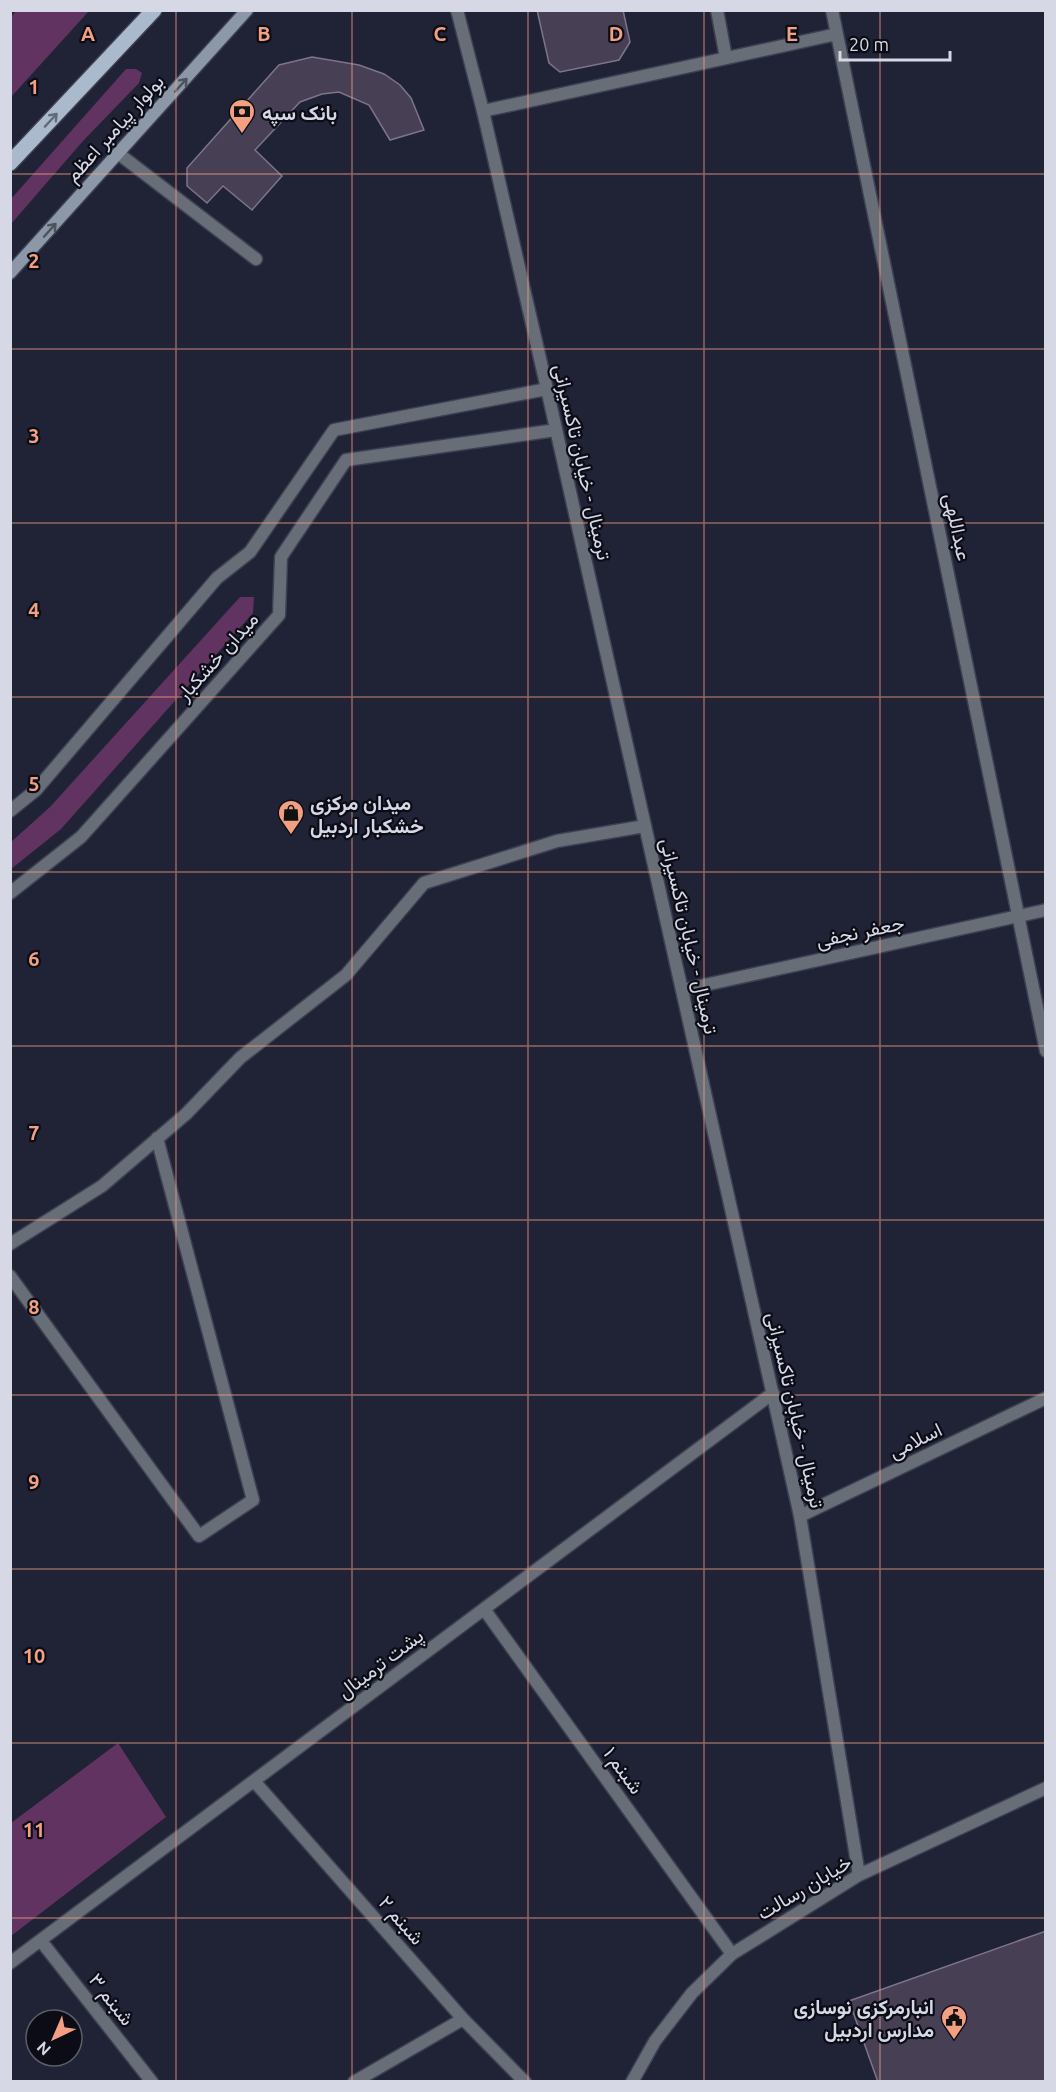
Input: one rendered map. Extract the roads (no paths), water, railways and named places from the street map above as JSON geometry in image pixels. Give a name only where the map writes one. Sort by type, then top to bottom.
[{"type":"main road","points":[[10,163],[154,10]]},
{"type":"main road","name":"بولوار پیامبر اعظم","points":[[10,273],[248,10]]},
{"type":"street","name":"ترمینال - خیابان تاکسیرانی","points":[[457,10],[483,111],[547,389],[800,1516],[859,1875]]},
{"type":"street","points":[[717,10],[726,58]]},
{"type":"street","name":"عبداللهی","points":[[832,10],[1046,1051]]},
{"type":"street","points":[[483,111],[837,34]]},
{"type":"street","points":[[119,154],[256,259]]},
{"type":"street","points":[[10,811],[36,790],[217,578],[250,552],[334,430],[547,389]]},
{"type":"street","name":"میدان خشکبار","points":[[10,893],[81,837],[279,615],[281,556],[346,460],[556,430]]},
{"type":"street","points":[[10,1244],[102,1186],[186,1114],[240,1058],[346,975],[424,884],[557,841],[645,826]]},
{"type":"street","name":"جعفر نجفی","points":[[682,990],[1046,910]]},
{"type":"street","points":[[10,1276],[199,1536],[253,1500],[157,1138]]},
{"type":"street","name":"پشت ترمینال","points":[[10,1963],[772,1393]]},
{"type":"street","name":"اسلامی","points":[[800,1516],[1046,1398]]},
{"type":"street","name":"شبنم ۱","points":[[484,1609],[732,1954]]},
{"type":"street","name":"شبنم ۲","points":[[254,1781],[463,2019],[525,2082]]},
{"type":"street","name":"خیابان رسالت","points":[[632,2082],[655,2041],[692,1993],[732,1954],[859,1875],[1046,1788]]},
{"type":"street","name":"شبنم ۳","points":[[41,1941],[152,2082]]},
{"type":"street","points":[[354,2082],[463,2019]]},
{"type":"place","name":"بانک سپه","points":[[242,135]]},
{"type":"place","name":"میدان مرکزی خشکبار اردبیل","points":[[291,836]]},
{"type":"place","name":"انبارمرکزی نوسازی مدارس اردبیل","points":[[954,2041]]}]
